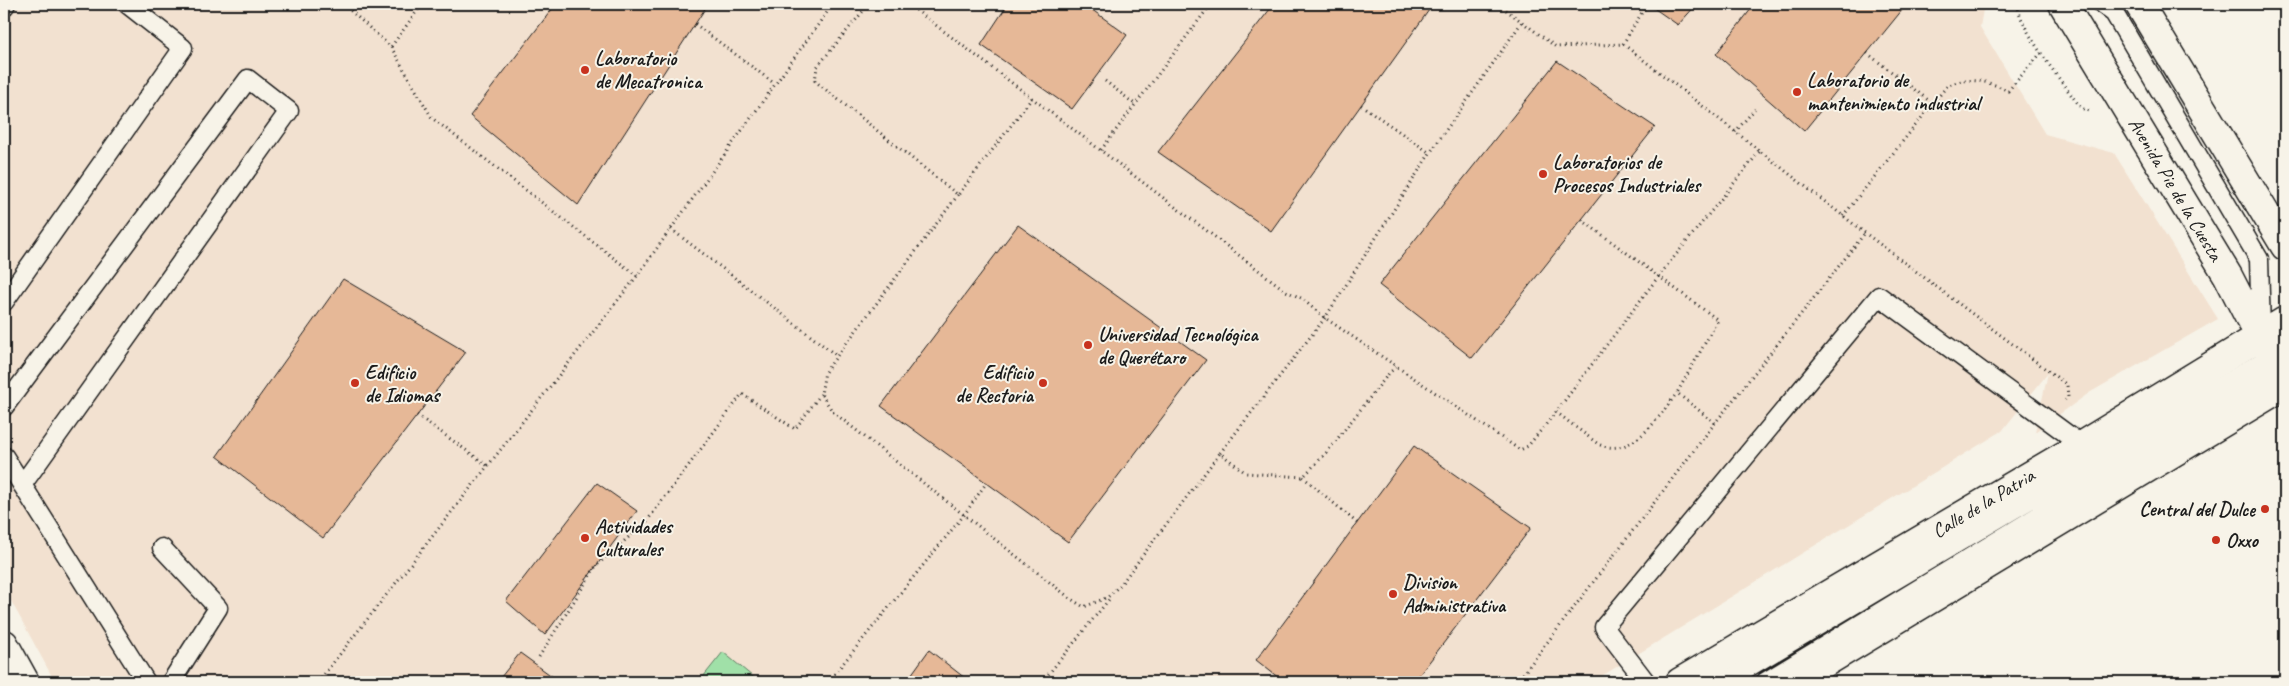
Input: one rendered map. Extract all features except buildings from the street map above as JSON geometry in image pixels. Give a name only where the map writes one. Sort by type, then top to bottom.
[{"type":"street","name":"Avenida Pie de la Cuesta","points":[[2063,4],[2279,363]]},
{"type":"street","points":[[2139,4],[2285,246]]},
{"type":"street","name":"Calle de la Patria","points":[[1793,682],[2279,363],[2285,322]]},
{"type":"street","name":"Calle de la Patria","points":[[1680,682],[2082,445],[2279,363]]},
{"type":"street","points":[[4,644],[25,682]]},
{"type":"lane","points":[[4,302],[183,48],[127,4]]},
{"type":"lane","points":[[2102,4],[2114,13],[2258,258],[2279,363]]},
{"type":"lane","points":[[4,407],[248,79],[289,111],[22,485]]},
{"type":"lane","points":[[1646,682],[1604,627],[1879,296],[2082,445]]},
{"type":"lane","points":[[1724,682],[2279,363]]},
{"type":"lane","points":[[1765,682],[2279,363]]},
{"type":"lane","points":[[4,456],[146,682]]},
{"type":"lane","points":[[162,548],[218,608],[171,682]]},
{"type":"path","points":[[343,4],[391,47],[432,118],[637,276]]},
{"type":"path","points":[[391,47],[422,4]]},
{"type":"path","points":[[318,682],[637,276],[833,4]]},
{"type":"path","points":[[868,4],[816,67],[815,81],[958,195]]},
{"type":"path","points":[[908,4],[1286,291],[1301,298],[1325,318],[1520,450],[1528,446],[1556,412],[1658,276],[1760,151]]},
{"type":"path","points":[[1101,150],[1211,4]]},
{"type":"path","points":[[1498,4],[1556,47],[1623,44],[1865,233],[2067,385],[2068,397],[2047,418]]},
{"type":"path","points":[[1623,44],[1647,4]]},
{"type":"path","points":[[1042,682],[1121,584],[1325,318],[1430,153],[1522,22]]},
{"type":"path","points":[[695,24],[776,84]]},
{"type":"path","points":[[1867,52],[1932,103]]},
{"type":"path","points":[[1843,216],[1947,86],[1953,82],[1979,81],[2008,91],[2041,53]]},
{"type":"path","points":[[1105,81],[1136,105]]},
{"type":"path","points":[[539,657],[596,566],[647,520],[742,394],[794,429],[821,394],[825,372],[1032,98]]},
{"type":"path","points":[[1361,105],[1430,153]]},
{"type":"path","points":[[1735,132],[1755,109]]},
{"type":"path","points":[[1556,412],[1603,446],[1622,446],[1633,442],[1647,431],[1677,393],[1718,320],[1582,220]]},
{"type":"path","points":[[671,229],[837,356]]},
{"type":"path","points":[[1517,682],[1715,423],[1865,233]]},
{"type":"path","points":[[1303,477],[1327,452],[1390,372],[1398,366]]},
{"type":"path","points":[[1677,393],[1715,423]]},
{"type":"path","points":[[821,394],[833,412],[1071,599],[1084,607],[1108,597],[1121,584]]},
{"type":"path","points":[[418,415],[488,466]]},
{"type":"path","points":[[1220,453],[1246,473],[1303,477],[1357,522]]},
{"type":"path","points":[[828,682],[964,515],[987,482]]},
{"type":"shaded area","name":"Universidad Tecnológica de Querétaro","points":[[4,4],[1984,4],[1980,27],[2045,134],[2114,153],[2218,319],[2089,393],[2035,432],[2048,373],[2002,431],[1592,682],[55,682],[4,588]]},
{"type":"green space","points":[[723,652],[759,682],[699,682]]},
{"type":"place","name":"Laboratorio de Mecatronica","points":[[585,70]]},
{"type":"place","name":"Laboratorio de mantenimiento industrial","points":[[1797,92]]},
{"type":"place","name":"Laboratorios de Procesos Industriales","points":[[1543,174]]},
{"type":"place","name":"Universidad Tecnológica de Querétaro","points":[[1088,345]]},
{"type":"place","name":"Edificio de Idiomas","points":[[355,383]]},
{"type":"place","name":"Edificio de Rectoria","points":[[1043,383]]},
{"type":"place","name":"Central del Dulce","points":[[2265,509]]},
{"type":"place","name":"Actividades Culturales","points":[[585,538]]},
{"type":"place","name":"Oxxo","points":[[2216,540]]},
{"type":"place","name":"Division Administrativa","points":[[1393,594]]}]
